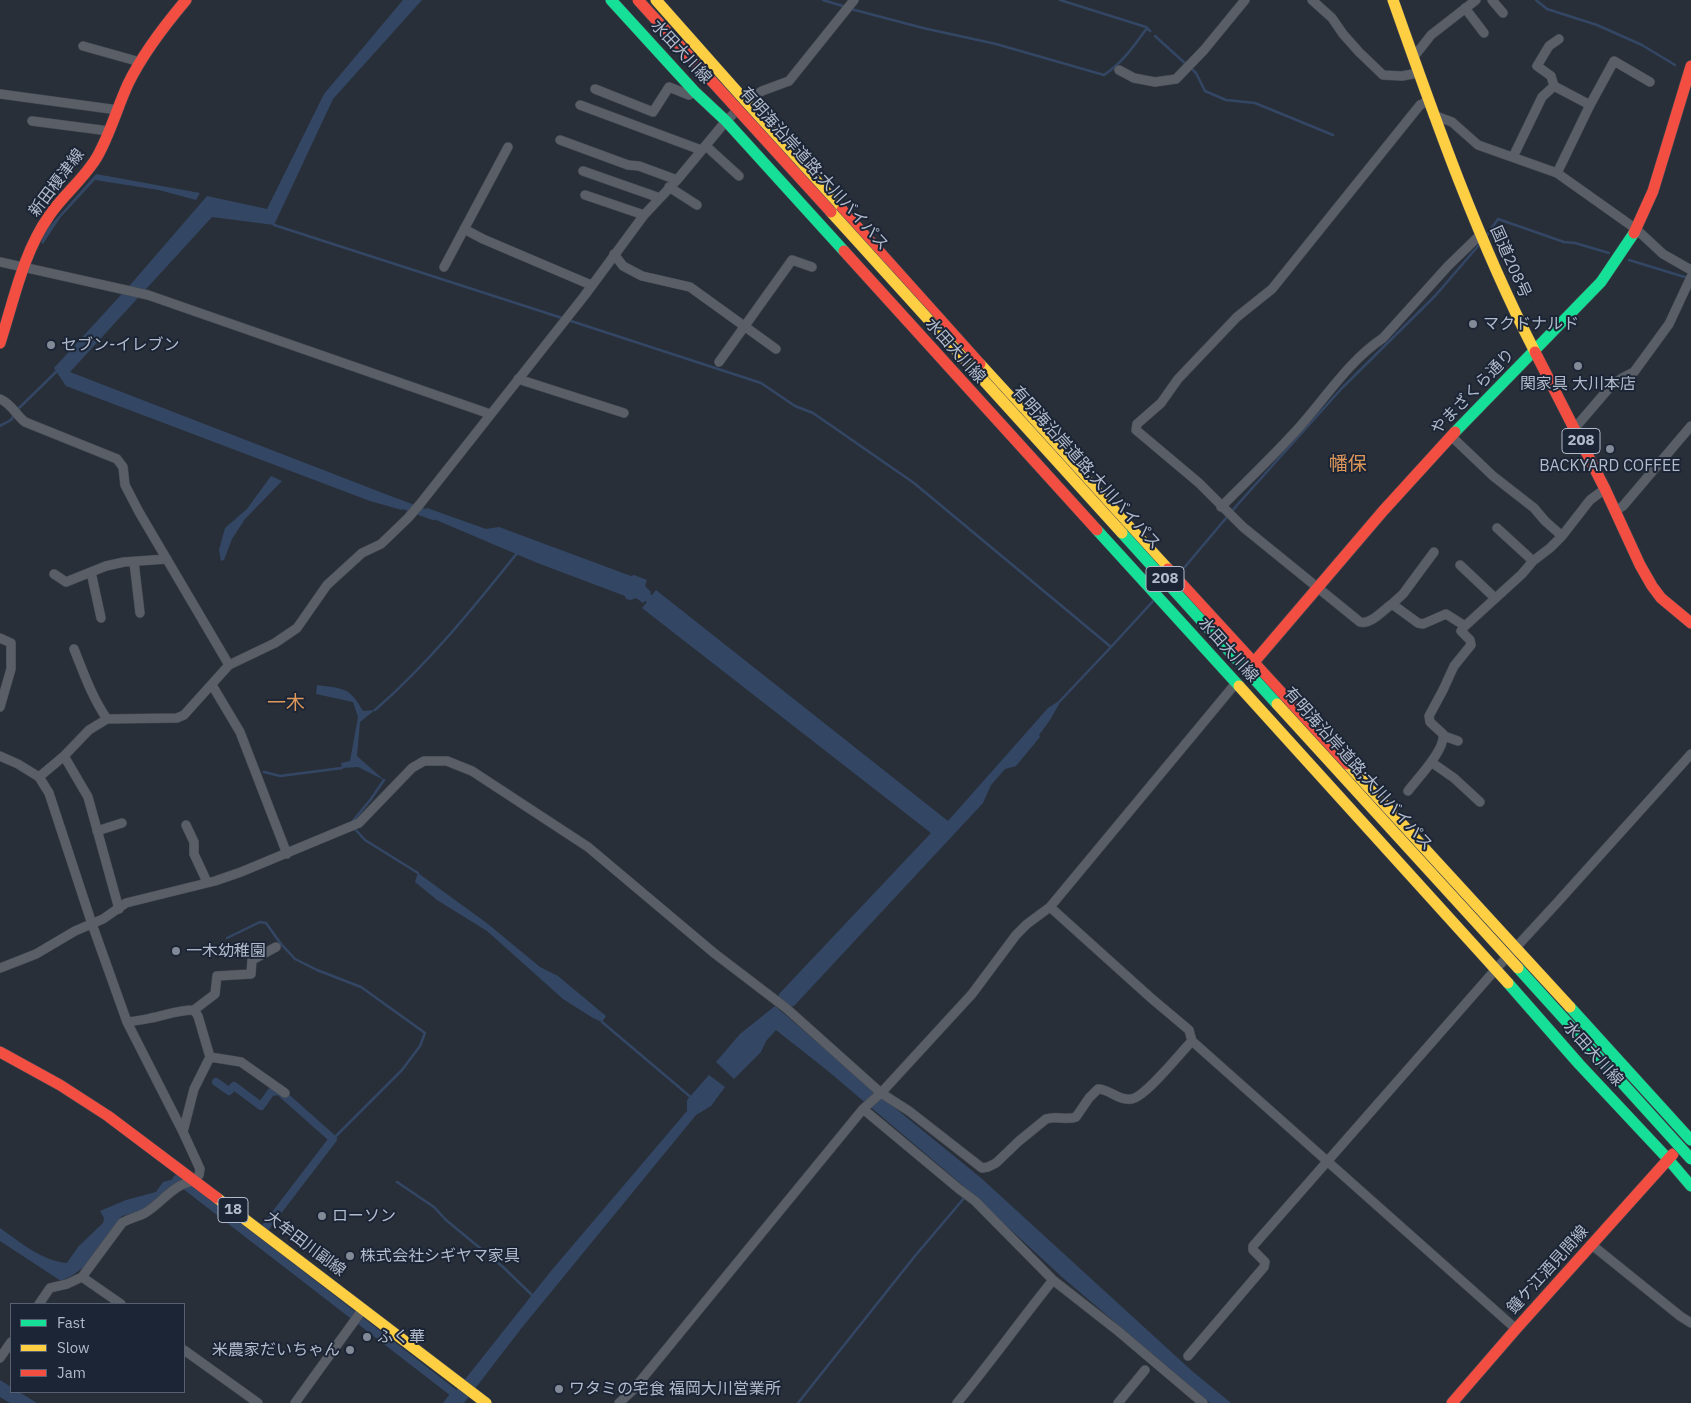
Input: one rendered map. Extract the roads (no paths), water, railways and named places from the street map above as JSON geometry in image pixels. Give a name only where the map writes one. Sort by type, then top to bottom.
[{"type":"main road","name":"新田榎津線","points":[[0,343],[32,248],[49,216],[83,178],[97,157],[140,62],[151,44],[186,0]]},
{"type":"main road","name":"水田大川線","points":[[611,0],[695,92],[726,122],[1691,1186]]},
{"type":"main road","name":"有明海沿岸道路;大川バイパス","points":[[638,0],[1691,1160]]},
{"type":"main road","name":"有明海沿岸道路;大川バイパス","points":[[644,0],[1144,550],[1260,681],[1691,1153]]},
{"type":"main road","name":"水田大川線","points":[[656,0],[912,289],[1689,1136]]},
{"type":"main road","name":"国道208号","points":[[1393,0],[1433,115],[1482,241],[1515,314],[1606,489],[1640,566],[1661,598],[1691,623]]},
{"type":"main road","name":"やまざくら通り","points":[[1236,683],[1383,511],[1451,436],[1535,352],[1601,282],[1636,229],[1653,191],[1691,66]]},
{"type":"main road","name":"大牟田川副線","points":[[0,1052],[60,1085],[108,1116],[190,1182],[363,1309],[486,1403]]},
{"type":"main road","points":[[1668,1159],[1689,1136],[1691,1121]]},
{"type":"main road","name":"鐘ケ江酒見間線","points":[[1452,1403],[1516,1328],[1668,1159]]},
{"type":"street","points":[[1119,70],[1134,78],[1155,82],[1176,79],[1245,0]]},
{"type":"street","points":[[1312,0],[1332,18],[1359,52],[1383,74],[1402,76],[1418,73]]},
{"type":"street","points":[[1413,59],[1431,35],[1476,0]]},
{"type":"street","points":[[1492,0],[1503,13]]},
{"type":"street","points":[[39,777],[90,730],[107,719],[177,718],[188,712],[229,665],[275,642],[297,628],[327,586],[362,553],[381,544],[420,504],[566,319],[644,215],[677,180],[726,122],[747,101],[762,91],[789,81],[850,4]]},
{"type":"street","points":[[1465,8],[1484,33]]},
{"type":"street","points":[[1559,38],[1549,46],[1537,66],[1551,76],[1554,86],[1590,105]]},
{"type":"street","points":[[83,46],[140,62]]},
{"type":"street","points":[[1557,173],[1614,61],[1650,82]]},
{"type":"street","points":[[1513,157],[1542,97],[1554,86]]},
{"type":"street","points":[[595,89],[653,112],[669,87],[689,95],[695,92]]},
{"type":"street","points":[[0,94],[118,110]]},
{"type":"street","points":[[1428,102],[1420,106],[1272,289],[1237,317],[1178,379],[1161,403],[1142,419],[1135,428],[1142,436],[1199,483],[1235,519],[1317,589],[1360,622],[1369,622],[1403,594],[1434,552]]},
{"type":"street","points":[[580,105],[703,148],[739,176]]},
{"type":"street","points":[[1433,115],[1452,122],[1478,145],[1557,173],[1636,229],[1663,254],[1691,270]]},
{"type":"street","points":[[32,121],[109,131]]},
{"type":"street","points":[[560,140],[628,165],[639,166],[677,180]]},
{"type":"street","points":[[444,267],[508,147]]},
{"type":"street","points":[[583,171],[660,198]]},
{"type":"street","points":[[670,187],[697,205]]},
{"type":"street","points":[[585,195],[644,215]]},
{"type":"street","points":[[464,229],[591,285]]},
{"type":"street","points":[[1222,507],[1294,433],[1341,378],[1374,344],[1383,338],[1448,266],[1482,241]]},
{"type":"street","points":[[614,254],[623,266],[642,276],[690,287],[776,349]]},
{"type":"street","points":[[720,362],[792,260],[812,267]]},
{"type":"street","points":[[0,262],[143,294],[490,414]]},
{"type":"street","points":[[1574,429],[1610,387],[1634,372],[1670,324],[1691,277]]},
{"type":"street","points":[[518,379],[624,414]]},
{"type":"street","points":[[0,399],[12,407],[18,417],[25,422],[117,459],[122,467],[126,485],[139,512],[229,665]]},
{"type":"street","points":[[1615,511],[1623,506],[1691,426]]},
{"type":"street","points":[[1451,436],[1493,476],[1534,508],[1562,536]]},
{"type":"street","points":[[1458,741],[1444,736],[1430,722],[1428,716],[1454,666],[1472,645],[1470,640],[1461,631],[1522,574],[1533,561],[1562,536],[1590,500],[1606,489]]},
{"type":"street","points":[[1497,528],[1533,561]]},
{"type":"street","points":[[54,574],[66,582],[106,566],[124,562],[167,559]]},
{"type":"street","points":[[134,562],[140,613]]},
{"type":"street","points":[[1460,565],[1496,598]]},
{"type":"street","points":[[91,572],[101,618]]},
{"type":"street","points":[[1392,604],[1418,623],[1422,624],[1446,614],[1465,626]]},
{"type":"street","points":[[0,638],[11,643],[12,669],[0,707]]},
{"type":"street","points":[[74,649],[92,694],[107,719]]},
{"type":"street","points":[[620,1403],[633,1390],[864,1108],[972,994],[1016,935],[1050,907],[1236,683]]},
{"type":"street","points":[[212,685],[240,732],[287,854]]},
{"type":"street","points":[[1408,791],[1431,762],[1444,736]]},
{"type":"street","points":[[1188,1356],[1266,1264],[1253,1250],[1254,1246],[1496,969],[1691,754]]},
{"type":"street","points":[[0,756],[39,777],[49,793],[92,924],[127,1022],[200,1169],[199,1176],[175,1190],[143,1214],[122,1222],[82,1277],[63,1286],[50,1288],[40,1303]]},
{"type":"street","points":[[64,756],[88,796],[119,909]]},
{"type":"street","points":[[0,968],[36,954],[103,920],[126,903],[216,881],[287,854],[359,823],[412,768],[424,762],[434,760],[447,761],[472,770],[588,847],[714,952],[786,1008],[880,1093],[952,1144],[979,1166],[988,1167],[996,1164],[1019,1141],[1046,1119],[1050,1117],[1067,1120],[1076,1117],[1089,1098],[1098,1089],[1106,1090],[1125,1099],[1138,1097],[1192,1041]]},
{"type":"street","points":[[1431,762],[1454,778],[1480,802]]},
{"type":"street","points":[[97,831],[122,824]]},
{"type":"street","points":[[186,825],[194,842],[194,854],[207,882]]},
{"type":"street","points":[[1050,907],[1189,1030],[1192,1041],[1516,1328]]},
{"type":"street","points":[[127,1022],[183,1010],[194,1010],[216,994],[218,976],[251,974],[252,960],[276,947]]},
{"type":"street","points":[[183,1132],[194,1089],[210,1057],[198,1016],[194,1010]]},
{"type":"street","points":[[210,1057],[240,1062],[285,1093]]},
{"type":"street","points":[[864,1108],[975,1201],[1054,1280],[1203,1403]]},
{"type":"street","points":[[1592,1245],[1691,1323]]},
{"type":"street","points":[[82,1277],[119,1303]]},
{"type":"street","points":[[956,1403],[985,1370],[1022,1319],[1054,1280]]},
{"type":"street","points":[[295,1403],[363,1309]]},
{"type":"street","points":[[0,1358],[10,1343]]},
{"type":"street","points":[[185,1351],[258,1403]]},
{"type":"street","points":[[1118,1403],[1145,1370]]},
{"type":"water","points":[[403,0],[422,0],[333,99],[274,225],[212,217],[70,372],[406,502],[402,510],[370,501],[66,386],[54,368],[131,284],[207,196],[267,209],[324,94]]},
{"type":"water","points":[[96,174],[200,193],[196,200],[159,190],[95,180],[60,218],[43,244],[41,242],[48,228]]},
{"type":"water","points":[[271,476],[282,481],[245,519],[232,539],[224,560],[221,561],[219,550],[225,528],[247,509]]},
{"type":"water","points":[[427,508],[486,529],[499,527],[631,576],[634,575],[647,580],[645,586],[651,592],[650,594],[652,595],[656,590],[948,821],[1048,708],[1062,699],[1039,735],[1040,737],[1016,766],[1005,769],[991,785],[983,803],[794,1006],[790,1007],[779,998],[779,994],[931,833],[642,608],[647,602],[643,603],[636,598],[626,599],[625,596],[535,562],[422,514]]},
{"type":"water","points":[[317,685],[344,690],[354,697],[363,711],[375,710],[360,722],[357,756],[384,780],[358,767],[342,768],[341,763],[350,761],[358,717],[353,702],[316,694]]},
{"type":"water","points":[[418,873],[488,924],[540,967],[558,976],[606,1016],[602,1022],[563,999],[487,931],[437,900],[415,882]]},
{"type":"water","points":[[775,1006],[873,1090],[981,1178],[1192,1371],[1231,1403],[1210,1403],[1062,1277],[960,1183],[828,1071],[776,1030],[766,1041],[761,1052],[734,1079],[716,1062],[740,1034]]},
{"type":"water","points":[[709,1075],[725,1087],[711,1106],[696,1115],[520,1330],[464,1403],[443,1403],[452,1391],[455,1392],[551,1271],[687,1111],[687,1100]]},
{"type":"water","points":[[170,1180],[178,1185],[145,1210],[122,1216],[85,1266],[61,1281],[0,1241],[0,1228],[40,1255],[67,1263],[78,1247],[103,1223],[104,1218],[100,1211],[126,1200],[156,1192],[163,1182]]},
{"type":"water","points":[[0,1380],[10,1386],[10,1393],[21,1393],[37,1403],[10,1403],[0,1397]]},
{"type":"waterway","points":[[823,0],[846,7]]},
{"type":"waterway","points":[[1060,0],[1146,27],[1150,31]]},
{"type":"waterway","points":[[1536,0],[1547,9],[1597,25],[1642,45],[1675,65]]},
{"type":"waterway","points":[[851,9],[923,28],[996,44],[1104,75],[1123,59],[1147,28]]},
{"type":"waterway","points":[[1155,36],[1187,65]]},
{"type":"waterway","points":[[1191,68],[1196,73],[1205,91],[1226,100],[1255,103],[1333,135]]},
{"type":"waterway","points":[[1487,235],[1498,219],[1564,242],[1575,243],[1609,253]]},
{"type":"waterway","points":[[274,225],[562,318]]},
{"type":"waterway","points":[[1178,575],[1238,504],[1342,388],[1435,296],[1479,245]]},
{"type":"waterway","points":[[1629,260],[1688,278]]},
{"type":"waterway","points":[[568,320],[761,383],[795,406],[813,413],[914,483],[1111,647],[1060,701]]},
{"type":"waterway","points":[[17,410],[58,370]]},
{"type":"waterway","points":[[0,426],[11,420],[14,415]]},
{"type":"waterway","points":[[395,502],[433,516]]},
{"type":"waterway","points":[[375,710],[432,654],[468,614],[518,552]]},
{"type":"waterway","points":[[1111,647],[1155,599]]},
{"type":"waterway","points":[[264,772],[280,776],[342,768]]},
{"type":"waterway","points":[[352,822],[384,780]]},
{"type":"waterway","points":[[354,828],[365,840],[418,873]]},
{"type":"waterway","points":[[227,938],[260,922],[266,923],[295,959],[317,970],[361,987],[425,1033],[420,1046],[402,1070],[333,1139]]},
{"type":"waterway","points":[[602,1022],[693,1099]]},
{"type":"waterway","points":[[216,1082],[229,1091],[234,1086],[261,1106],[271,1092],[279,1091],[333,1139],[261,1233]]},
{"type":"waterway","points":[[175,1182],[177,1179],[459,1397]]},
{"type":"waterway","points":[[397,1182],[434,1207],[446,1220],[503,1267],[533,1296]]},
{"type":"waterway","points":[[798,1403],[915,1256],[965,1197]]},
{"type":"place","name":"マクドナルド","points":[[1473,324]]},
{"type":"place","name":"セブン-イレブン","points":[[51,345]]},
{"type":"place","name":"関家具 大川本店","points":[[1578,366]]},
{"type":"place","name":"BACKYARD COFFEE","points":[[1610,449]]},
{"type":"place","name":"一木幼稚園","points":[[176,951]]},
{"type":"place","name":"ローソン","points":[[322,1216]]},
{"type":"place","name":"株式会社シギヤマ家具","points":[[350,1256]]},
{"type":"place","name":"ふく華","points":[[367,1337]]},
{"type":"place","name":"米農家だいちゃん","points":[[350,1350]]},
{"type":"place","name":"ワタミの宅食 福岡大川営業所","points":[[559,1389]]},
{"type":"district","name":"幡保","points":[[1348,465]]},
{"type":"district","name":"一木","points":[[286,704]]}]
